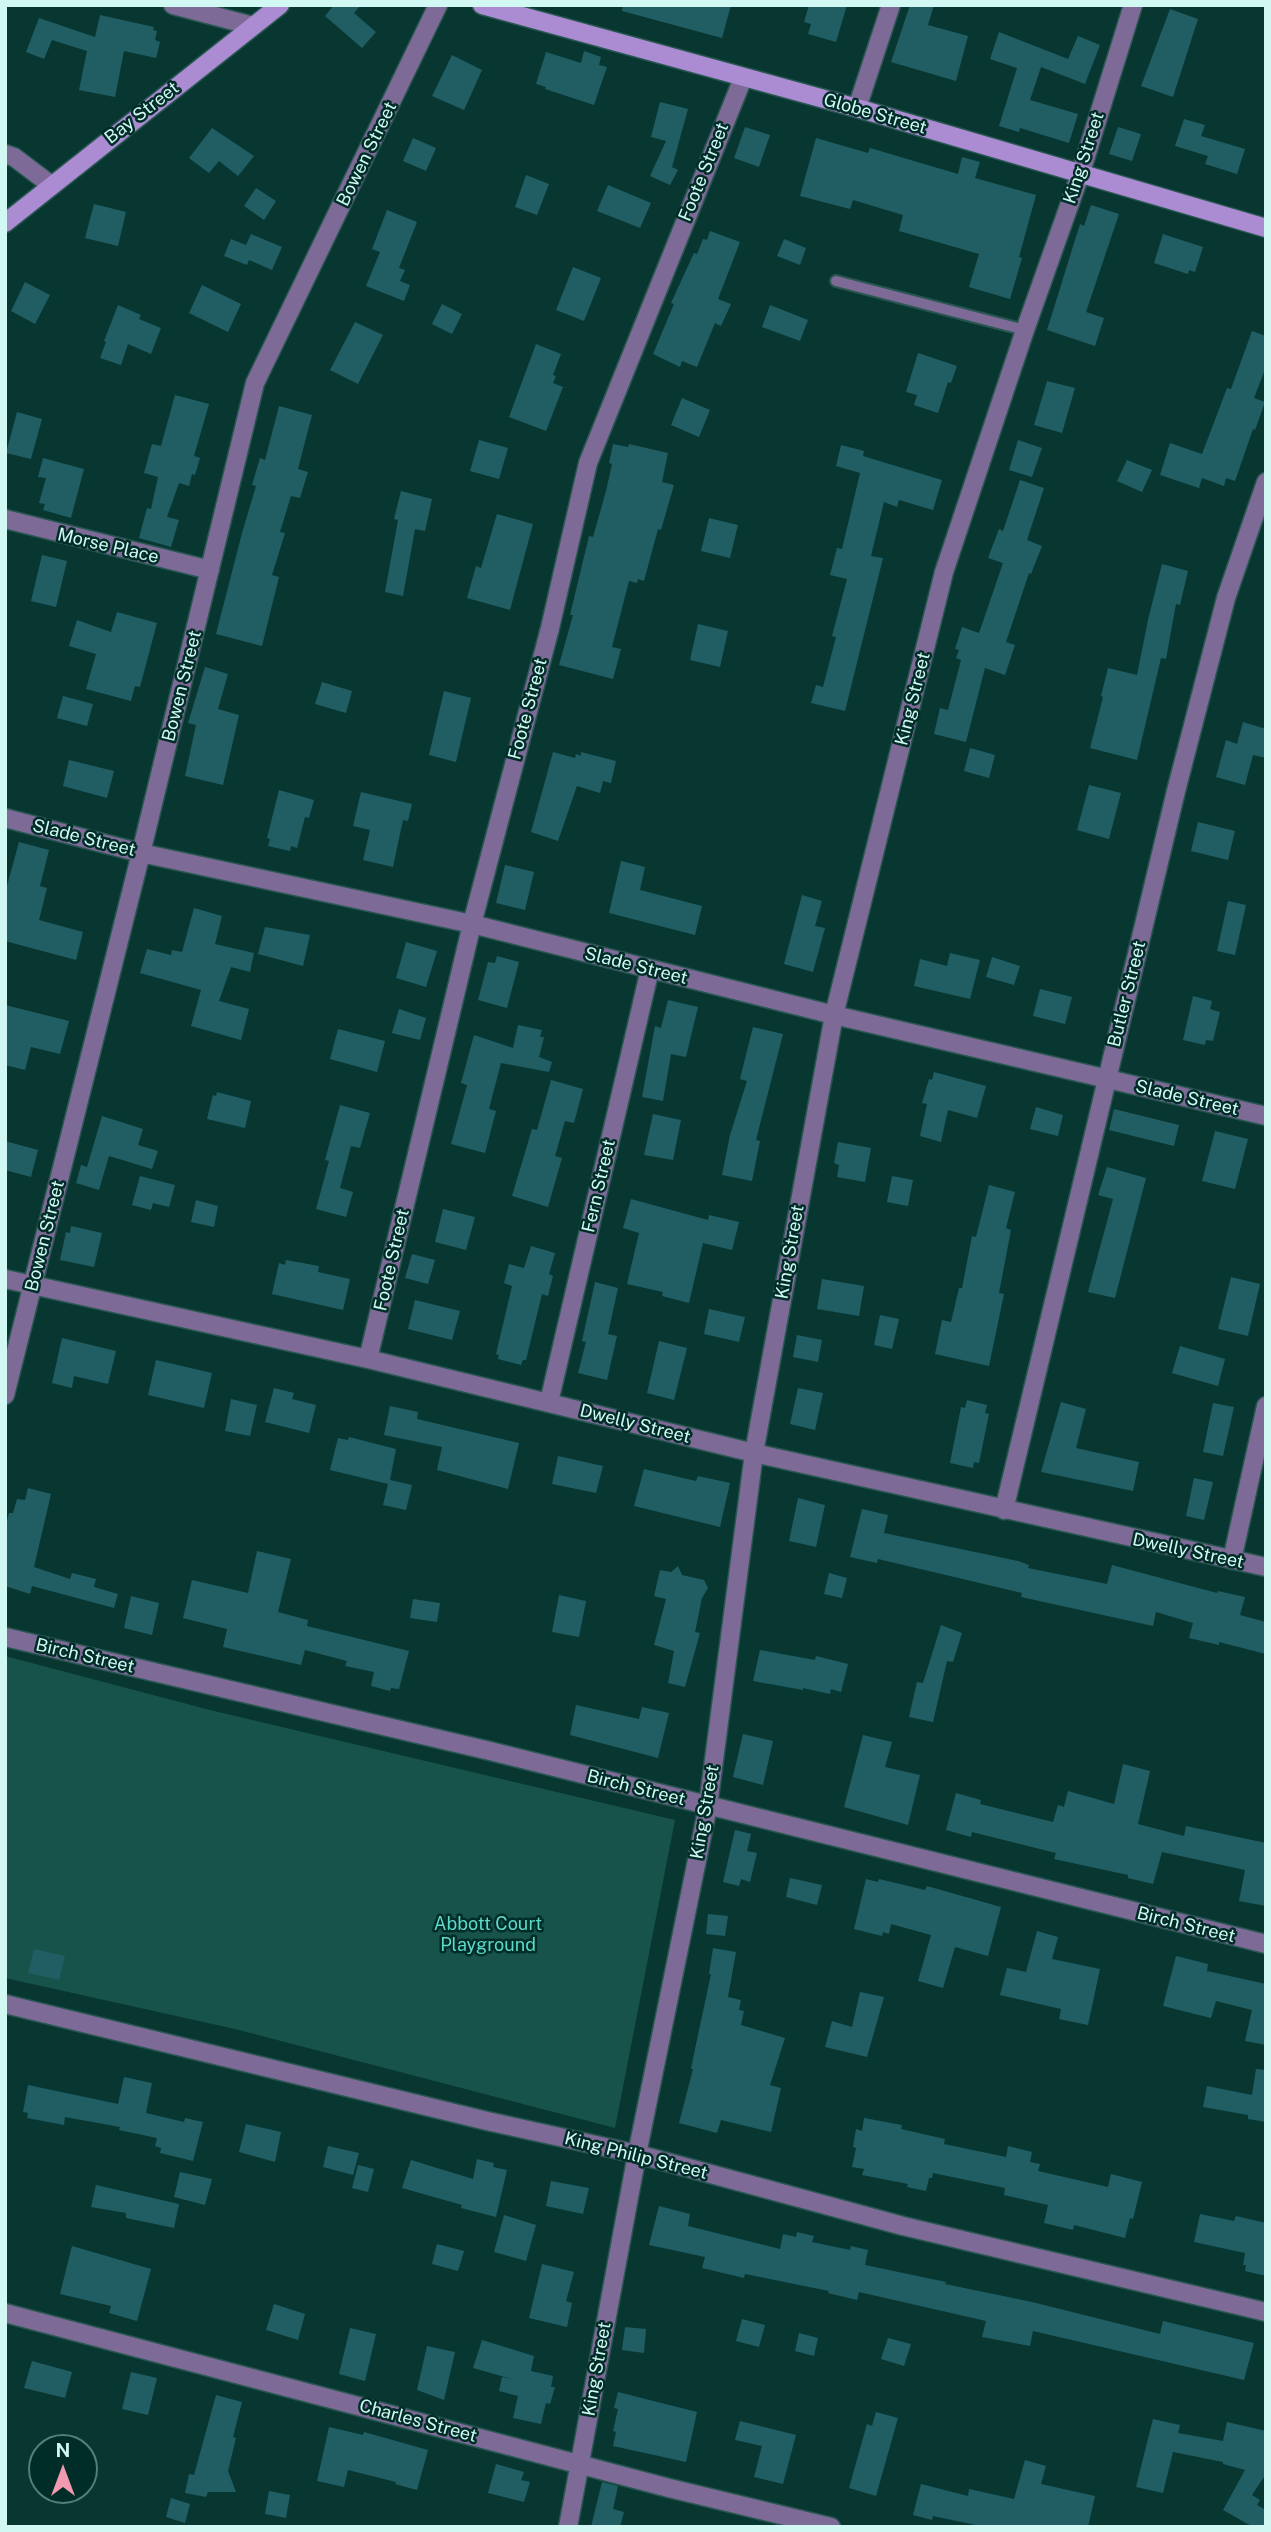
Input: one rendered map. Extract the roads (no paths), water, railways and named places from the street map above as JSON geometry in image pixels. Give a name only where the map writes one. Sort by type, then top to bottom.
[{"type":"main road","name":"Bay Street","points":[[5,223],[280,5]]},
{"type":"main road","name":"Globe Street","points":[[482,5],[857,108],[1266,228]]},
{"type":"street","points":[[173,5],[253,26]]},
{"type":"street","name":"Bowen Street","points":[[5,1395],[211,570],[255,383],[438,5]]},
{"type":"street","points":[[857,108],[891,5]]},
{"type":"street","name":"King Street","points":[[568,2527],[637,2154],[708,1806],[754,1453],[834,1015],[944,572],[1081,172],[1133,5]]},
{"type":"street","name":"Foote Street","points":[[368,1359],[472,924],[550,628],[588,463],[743,78]]},
{"type":"street","points":[[5,154],[14,157],[51,185]]},
{"type":"street","name":"Butler Street","points":[[1003,1510],[1176,791],[1226,598],[1266,482]]},
{"type":"street","name":"Morse Place","points":[[5,519],[211,570]]},
{"type":"street","name":"Slade Street","points":[[5,818],[141,853],[472,924],[834,1015],[1266,1116]]},
{"type":"street","name":"Fern Street","points":[[549,1402],[650,969]]},
{"type":"street","name":"Dwelly Street","points":[[5,1279],[368,1359],[754,1453],[1003,1510],[1266,1567]]},
{"type":"street","points":[[1232,1560],[1266,1406]]},
{"type":"street","name":"Birch Street","points":[[5,1637],[490,1751],[1266,1944]]},
{"type":"street","name":"King Philip Street","points":[[5,2004],[487,2121],[637,2154],[903,2226],[1266,2312]]},
{"type":"street","name":"Charles Street","points":[[5,2313],[831,2527]]},
{"type":"lane","points":[[836,281],[1025,330]]},
{"type":"park label","name":"Abbott Court Playground","points":[[488,1934]]}]
